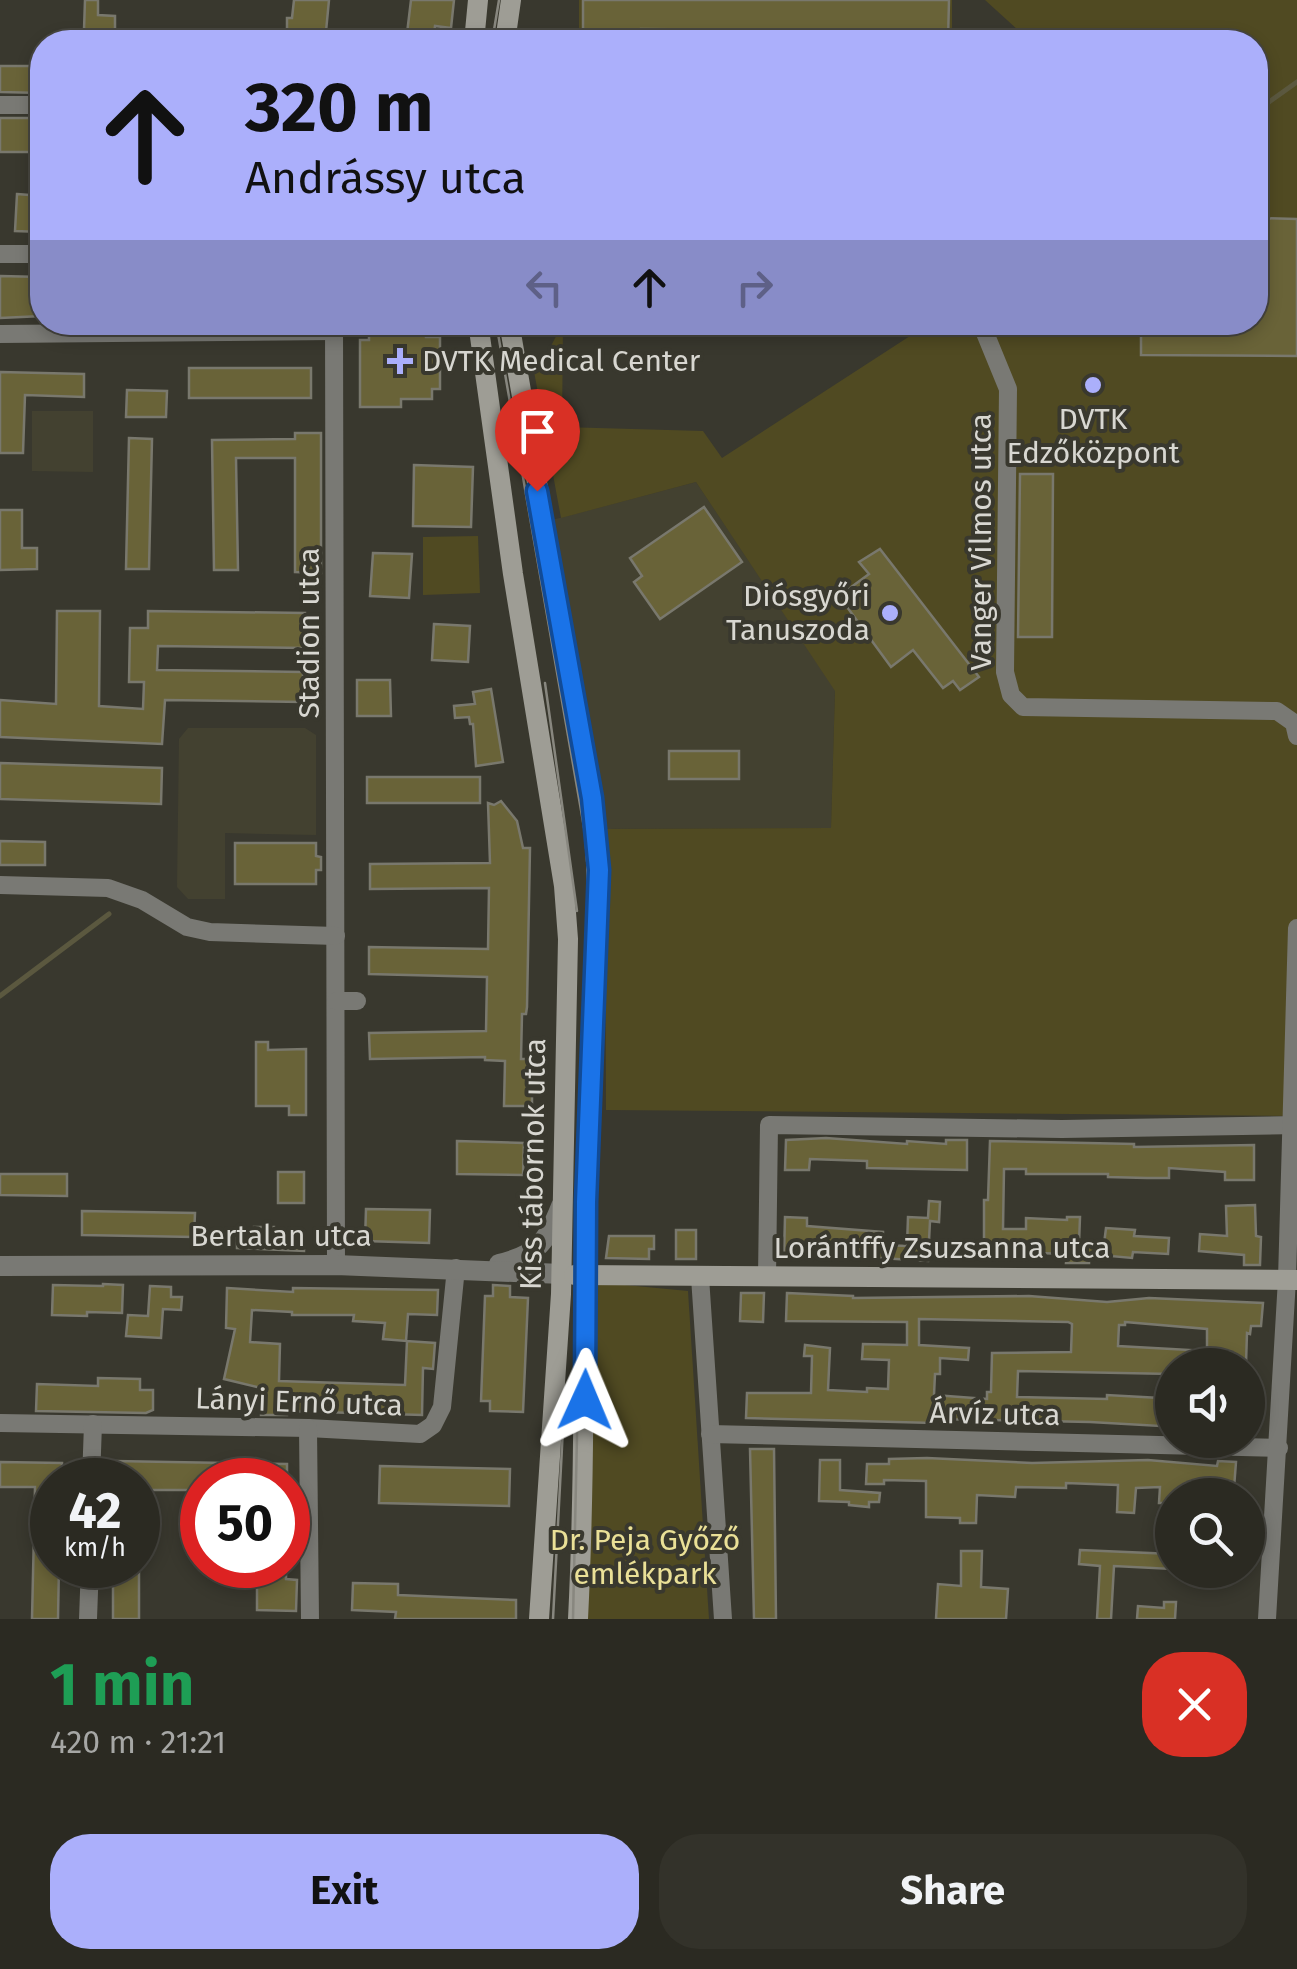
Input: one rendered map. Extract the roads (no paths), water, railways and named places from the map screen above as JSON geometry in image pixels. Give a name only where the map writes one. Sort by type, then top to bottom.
[{"type":"main road","points":[[475,30],[478,0]]},
{"type":"main road","points":[[507,30],[512,0]]},
{"type":"main road","name":"Kiss tábornok utca","points":[[480,335],[564,886],[568,940],[562,1274],[539,1619]]},
{"type":"main road","name":"Kiss tábornok utca","points":[[510,335],[592,798],[599,870],[586,1202],[584,1509],[578,1619]]},
{"type":"main road","name":"Lorántffy Zsuzsanna utca","points":[[562,1274],[1292,1280]]},
{"type":"street","points":[[0,105],[30,105]]},
{"type":"street","points":[[0,254],[30,254]]},
{"type":"street","name":"Stadion utca","points":[[0,334],[30,332]]},
{"type":"street","name":"Stadion utca","points":[[334,335],[336,1265]]},
{"type":"street","name":"Vanger Vilmos utca","points":[[986,335],[1008,389],[1006,672],[1010,695],[1022,707],[1276,711],[1294,723],[1297,736]]},
{"type":"street","points":[[0,884],[108,888],[142,900],[188,927],[210,932],[336,936]]},
{"type":"street","points":[[1267,1619],[1279,1448],[1289,1415],[1297,928]]},
{"type":"street","points":[[336,1001],[357,1001]]},
{"type":"street","points":[[767,1277],[769,1125],[1062,1129],[1294,1125]]},
{"type":"street","points":[[478,1268],[526,1257],[552,1230],[563,1202]]},
{"type":"street","name":"Bertalan utca","points":[[0,1266],[336,1265],[562,1274]]},
{"type":"street","name":"Lányi Ernő utca","points":[[0,1422],[420,1434],[433,1425],[442,1406],[456,1268]]},
{"type":"street","points":[[700,1277],[723,1619]]},
{"type":"street","points":[[92,1458],[93,1424]]},
{"type":"street","points":[[308,1428],[310,1619]]},
{"type":"street","name":"Árvíz utca","points":[[710,1434],[1279,1448]]},
{"type":"street","points":[[88,1619],[89,1588]]},
{"type":"waterway","points":[[1268,103],[1297,82]]},
{"type":"waterway","points":[[0,996],[109,914]]},
{"type":"tram line","points":[[494,30],[499,0]]},
{"type":"tram line","points":[[498,335],[585,833],[589,886],[573,1619]]},
{"type":"tram line","points":[[545,683],[577,911]]},
{"type":"tram line","points":[[553,1619],[565,1390]]},
{"type":"place","name":"DVTK Medical Center","points":[[400,361]]},
{"type":"place","name":"DVTK Edzőközpont","points":[[1093,385]]},
{"type":"place","name":"Diósgyőri Tanuszoda","points":[[890,613]]},
{"type":"park label","name":"Dr. Peja Győző emlékpark","points":[[645,1557]]}]
